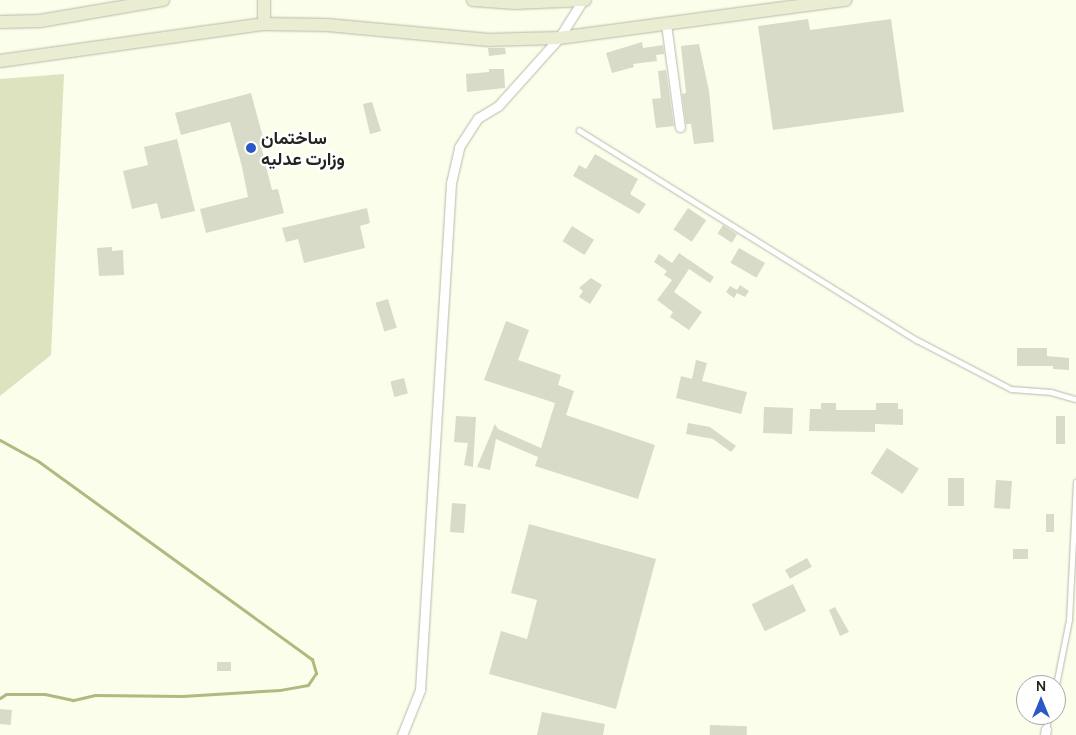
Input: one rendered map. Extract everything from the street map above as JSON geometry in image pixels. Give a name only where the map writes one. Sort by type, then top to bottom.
[{"type":"street","points":[[0,22],[40,20],[162,0]]},
{"type":"street","points":[[264,0],[264,24]]},
{"type":"street","points":[[473,0],[515,4],[584,0]]},
{"type":"street","points":[[402,735],[420,690],[451,183],[459,147],[478,118],[498,106],[559,38],[584,0]]},
{"type":"street","points":[[0,61],[264,24],[327,25],[489,40],[559,38],[845,0]]},
{"type":"street","points":[[666,24],[680,127]]},
{"type":"lane","points":[[579,130],[917,340],[1012,389],[1051,392],[1076,399]]},
{"type":"lane","points":[[1058,675],[1069,620],[1076,482]]},
{"type":"green space","points":[[64,74],[51,355],[0,396],[0,79]]},
{"type":"building","points":[[808,19],[810,30],[891,19],[904,112],[773,130],[758,26]]},
{"type":"building","points":[[642,42],[643,48],[663,45],[664,54],[656,55],[657,61],[633,64],[634,67],[612,73],[606,53]]},
{"type":"building","points":[[699,44],[709,91],[714,142],[694,144],[691,124],[686,124],[682,94],[686,93],[681,46]]},
{"type":"building","points":[[488,48],[505,48],[506,54],[489,56]]},
{"type":"building","points":[[489,69],[504,69],[505,88],[467,92],[466,74],[489,72]]},
{"type":"building","points":[[666,70],[674,126],[656,128],[652,99],[661,98],[658,71]]},
{"type":"building","points":[[251,93],[265,145],[261,146],[272,190],[278,189],[284,213],[206,233],[200,209],[248,197],[242,167],[230,122],[181,135],[175,113]]},
{"type":"building","points":[[372,102],[381,131],[370,134],[363,104]]},
{"type":"building","points":[[177,139],[195,211],[161,219],[157,203],[132,209],[123,171],[148,165],[144,147]]},
{"type":"building","points":[[595,154],[638,179],[630,194],[646,204],[639,214],[573,176],[579,165],[586,169]]},
{"type":"building","points":[[367,208],[370,223],[360,226],[365,248],[304,263],[298,239],[286,242],[282,228]]},
{"type":"building","points":[[688,208],[706,220],[692,242],[673,230]]},
{"type":"building","points":[[723,225],[737,234],[732,243],[718,233]]},
{"type":"building","points":[[572,226],[594,240],[585,255],[562,241]]},
{"type":"building","points":[[112,247],[112,251],[123,250],[124,275],[99,276],[97,248]]},
{"type":"building","points":[[739,248],[765,263],[756,278],[730,263]]},
{"type":"building","points":[[679,253],[714,277],[710,283],[689,269],[674,292],[702,312],[689,330],[670,317],[673,312],[657,300],[672,280],[664,275],[667,271],[654,262],[659,254],[672,263]]},
{"type":"building","points":[[591,278],[602,285],[590,304],[579,297],[583,291],[579,288]]},
{"type":"building","points":[[740,285],[749,291],[745,297],[737,293],[734,298],[726,292],[730,286],[737,290]]},
{"type":"building","points":[[388,299],[397,328],[384,331],[376,303]]},
{"type":"building","points":[[506,321],[529,330],[518,360],[561,375],[558,385],[574,391],[566,415],[655,445],[638,499],[535,466],[538,457],[496,439],[490,470],[477,467],[495,424],[498,429],[541,448],[555,403],[484,380]]},
{"type":"building","points":[[1017,348],[1047,348],[1047,356],[1069,358],[1069,370],[1053,369],[1053,366],[1017,366]]},
{"type":"building","points":[[696,360],[707,363],[702,381],[747,392],[741,414],[676,398],[681,376],[692,379]]},
{"type":"building","points":[[404,378],[408,394],[394,397],[390,381]]},
{"type":"building","points":[[821,403],[836,403],[836,410],[876,410],[876,403],[898,403],[898,409],[903,409],[903,425],[875,424],[875,432],[809,431],[810,409],[821,409]]},
{"type":"building","points":[[764,407],[793,408],[792,434],[763,433]]},
{"type":"building","points":[[456,416],[476,417],[473,467],[464,465],[468,443],[454,442]]},
{"type":"building","points":[[1056,416],[1065,416],[1065,444],[1056,444]]},
{"type":"building","points":[[688,423],[710,427],[736,446],[731,452],[713,439],[686,434]]},
{"type":"building","points":[[887,448],[919,469],[903,494],[871,473]]},
{"type":"building","points":[[948,478],[964,478],[964,506],[948,506]]},
{"type":"building","points":[[996,480],[1012,481],[1010,509],[994,508]]},
{"type":"building","points":[[452,503],[466,504],[464,533],[450,532]]},
{"type":"building","points":[[1046,514],[1054,514],[1054,532],[1046,532]]},
{"type":"building","points":[[529,524],[656,559],[616,709],[489,674],[501,631],[527,639],[537,600],[511,593]]},
{"type":"building","points":[[1013,549],[1028,549],[1028,559],[1013,559]]},
{"type":"building","points":[[807,558],[812,567],[790,579],[785,570]]},
{"type":"building","points":[[793,584],[806,611],[765,631],[752,604]]},
{"type":"building","points":[[835,607],[849,632],[840,636],[829,610]]},
{"type":"building","points":[[217,662],[231,662],[231,671],[217,671]]},
{"type":"building","points":[[0,709],[12,710],[11,725],[0,724]]},
{"type":"building","points":[[542,712],[605,724],[603,735],[537,735]]},
{"type":"building","points":[[710,725],[747,726],[747,735],[710,735]]},
{"type":"waterway","points":[[0,440],[38,461],[312,659],[316,673],[308,685],[280,690],[182,696],[95,695],[73,700],[45,694],[6,694],[0,698]]},
{"type":"place","name":"ساختمان وزارت عدلیه","points":[[251,148]]}]
